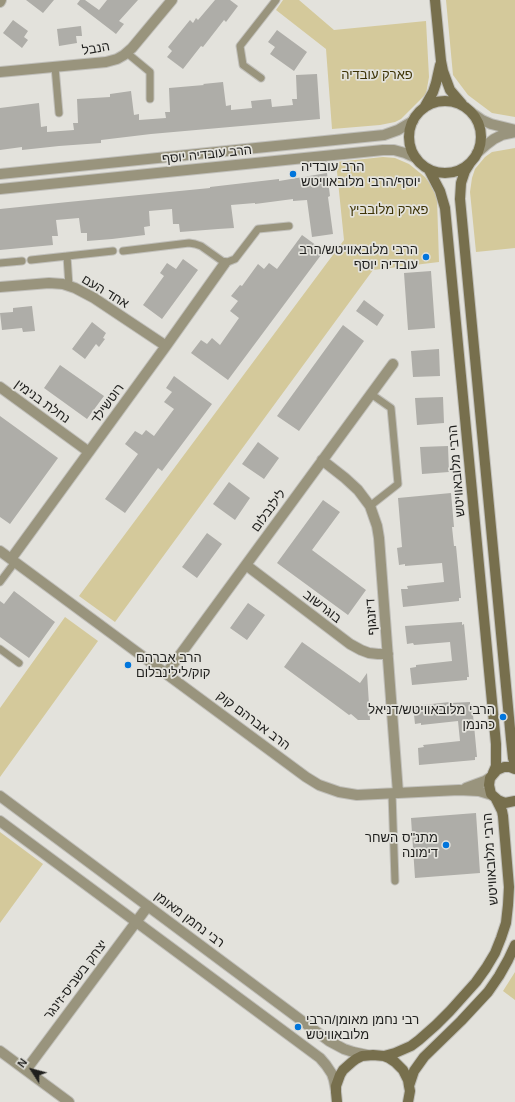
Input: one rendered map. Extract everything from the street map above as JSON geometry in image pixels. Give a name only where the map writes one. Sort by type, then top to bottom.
[{"type":"main road","points":[[435,0],[441,61],[444,76],[453,94],[463,106],[472,113],[478,122],[481,131],[481,144],[465,171],[461,182],[460,199],[512,750],[515,765]]},
{"type":"main road","points":[[424,108],[435,87],[441,61]]},
{"type":"main road","points":[[463,106],[454,102],[442,101],[433,103],[424,108],[418,113],[413,121],[409,139],[411,150],[416,158],[429,170],[440,173],[451,173],[461,170],[470,163]]},
{"type":"main road","name":"הרבי מלובאוויטש","points":[[384,1056],[395,1054],[419,1040],[450,1011],[476,982],[486,968],[499,944],[506,923],[508,906],[503,816],[502,811],[489,788],[489,783],[496,764],[496,744],[445,208],[440,191],[429,170]]},
{"type":"main road","points":[[492,775],[498,769],[504,767],[515,769]]},
{"type":"main road","points":[[494,797],[505,803],[515,801]]},
{"type":"main road","points":[[409,1086],[414,1071],[424,1057],[488,992],[499,976],[515,945]]},
{"type":"main road","points":[[336,1098],[338,1080],[347,1065],[356,1059],[373,1054],[384,1056],[395,1062],[403,1070],[408,1080],[410,1091],[408,1102]]},
{"type":"street","name":"הנבל","points":[[0,72],[106,62],[117,58],[127,53],[132,48],[172,0]]},
{"type":"street","points":[[472,113],[486,122],[515,131]]},
{"type":"street","name":"הרב עובדיה יוסף","points":[[0,174],[384,135],[395,132],[413,121]]},
{"type":"street","points":[[477,153],[494,139],[515,131]]},
{"type":"street","name":"הרב עובדיה יוסף","points":[[0,189],[383,150],[401,152],[416,158]]},
{"type":"street","name":"רוטשילד","points":[[13,560],[225,263]]},
{"type":"street","name":"אחד העם","points":[[0,286],[56,283],[82,290],[166,346]]},
{"type":"street","name":"לילנבלום","points":[[166,674],[393,364]]},
{"type":"street","name":"נחלת בנימין","points":[[0,387],[89,452]]},
{"type":"street","name":"דיזנגוף","points":[[322,460],[352,484],[364,497],[370,506],[377,526],[388,654],[395,793]]},
{"type":"street","name":"הרב אברהם קוק","points":[[0,551],[306,777],[319,785],[332,790],[363,795],[459,790],[486,792],[494,797]]},
{"type":"street","name":"בוגרשוב","points":[[246,565],[350,644],[370,653],[388,654]]},
{"type":"street","name":"הרב אברהם קוק","points":[[459,790],[478,784],[492,775]]},
{"type":"street","name":"רבי נחמן מאומן","points":[[0,796],[329,1041],[344,1049],[367,1055]]},
{"type":"street","points":[[0,821],[320,1058],[332,1074],[335,1082],[336,1098]]},
{"type":"street","name":"יצחק בשביס-זינגר","points":[[26,1070],[148,906]]},
{"type":"street","points":[[0,1051],[69,1102]]},
{"type":"lane","points":[[261,78],[243,66],[240,46],[276,0]]},
{"type":"lane","points":[[127,53],[150,72],[150,100]]},
{"type":"lane","points":[[54,67],[59,113]]},
{"type":"lane","points":[[123,250],[189,243],[201,246],[225,263],[235,259],[258,229],[289,226]]},
{"type":"lane","points":[[31,260],[113,251]]},
{"type":"lane","points":[[67,256],[69,286]]},
{"type":"lane","points":[[0,263],[22,261]]},
{"type":"lane","points":[[370,506],[398,484],[391,408],[371,394]]},
{"type":"lane","points":[[0,582],[13,560]]},
{"type":"lane","points":[[0,648],[19,663]]},
{"type":"lane","points":[[395,793],[395,881]]},
{"type":"green space","name":"פארק עובדיה","points":[[283,0],[299,0],[334,30],[426,21],[429,77],[426,94],[401,119],[395,122],[380,125],[332,129],[326,49],[276,10]]},
{"type":"green space","points":[[446,0],[515,0],[515,117],[492,113],[468,95],[453,75]]},
{"type":"green space","points":[[515,148],[515,248],[476,252],[470,192],[475,169],[485,157],[492,152]]},
{"type":"green space","name":"פארק מלובביץ","points":[[383,157],[395,158],[409,164],[425,177],[433,188],[437,199],[439,262],[373,270],[115,622],[79,596],[344,240],[336,162]]},
{"type":"green space","points":[[65,617],[98,641],[0,777],[0,708]]},
{"type":"green space","points":[[0,832],[43,864],[0,923]]},
{"type":"green space","points":[[515,972],[515,1000],[503,991]]},
{"type":"building","points":[[26,0],[54,0],[43,13]]},
{"type":"building","points":[[80,0],[85,0],[99,10],[107,0],[138,0],[119,21],[124,24],[116,34],[77,4]]},
{"type":"building","points":[[215,0],[230,0],[238,6],[226,22],[224,20],[203,47],[201,46],[183,69],[167,57],[172,51],[168,47],[190,20],[193,23],[196,18],[198,20]]},
{"type":"building","points":[[13,20],[28,31],[24,37],[28,40],[22,48],[3,33]]},
{"type":"building","points":[[81,26],[82,36],[76,36],[77,43],[59,46],[57,29]]},
{"type":"building","points":[[277,30],[307,52],[294,71],[270,54],[275,47],[268,42]]},
{"type":"building","points":[[317,74],[320,119],[151,134],[101,140],[101,143],[22,150],[22,147],[0,150],[0,108],[39,103],[41,127],[47,126],[47,132],[74,130],[73,123],[78,123],[77,99],[110,97],[110,94],[131,91],[134,115],[139,114],[139,120],[166,118],[165,112],[170,112],[169,88],[223,82],[226,106],[231,105],[231,110],[252,108],[251,101],[271,99],[272,107],[293,105],[292,99],[297,99],[296,75]]},
{"type":"building","points":[[327,173],[330,196],[328,197],[333,234],[312,237],[307,200],[293,201],[293,199],[255,204],[231,205],[234,228],[180,232],[179,224],[173,224],[172,209],[149,211],[150,226],[144,227],[145,235],[112,239],[87,241],[87,233],[81,233],[79,218],[56,220],[58,236],[52,236],[53,245],[0,250],[0,209],[210,188],[279,179],[279,181]]},
{"type":"building","points":[[302,235],[324,251],[228,380],[191,353],[201,340],[207,344],[212,338],[220,345],[239,318],[230,311],[238,301],[231,296],[240,285],[242,286],[258,264],[264,269],[269,263],[277,269]]},
{"type":"building","points":[[183,259],[198,270],[162,319],[143,305],[164,276],[160,273],[167,263],[176,269]]},
{"type":"building","points":[[431,271],[435,328],[408,330],[404,273]]},
{"type":"building","points":[[364,300],[384,315],[377,326],[356,311]]},
{"type":"building","points":[[32,306],[35,331],[23,332],[22,328],[2,330],[0,313],[13,312],[13,308]]},
{"type":"building","points":[[92,322],[106,333],[103,338],[105,339],[99,347],[96,344],[85,359],[72,349]]},
{"type":"building","points":[[343,325],[364,341],[299,431],[277,416]]},
{"type":"building","points":[[439,349],[440,376],[413,377],[411,351]]},
{"type":"building","points":[[60,365],[104,396],[87,419],[44,388]]},
{"type":"building","points":[[174,376],[212,404],[162,471],[158,468],[125,513],[105,499],[138,454],[125,444],[135,431],[142,435],[146,430],[154,436],[174,409],[164,402],[172,392],[166,388]]},
{"type":"building","points":[[443,397],[444,423],[417,425],[415,398]]},
{"type":"building","points":[[0,416],[58,458],[10,524],[0,517]]},
{"type":"building","points":[[258,442],[279,458],[264,479],[242,464]]},
{"type":"building","points":[[448,446],[449,472],[422,474],[420,447]]},
{"type":"building","points":[[229,482],[250,498],[235,520],[213,504]]},
{"type":"building","points":[[451,493],[454,527],[452,527],[454,546],[456,546],[461,598],[459,598],[459,601],[403,607],[401,589],[408,589],[407,586],[444,582],[442,563],[405,566],[405,564],[399,565],[397,548],[402,547],[398,498]]},
{"type":"building","points":[[323,500],[340,512],[312,550],[366,590],[348,615],[277,563]]},
{"type":"building","points":[[207,533],[222,544],[197,578],[182,567]]},
{"type":"building","points":[[14,591],[55,622],[29,658],[0,637],[0,601],[4,604]]},
{"type":"building","points":[[248,603],[265,615],[247,640],[230,628]]},
{"type":"building","points":[[462,622],[462,625],[464,624],[469,677],[467,677],[467,680],[412,685],[410,668],[416,667],[416,665],[452,661],[450,642],[414,645],[413,643],[407,644],[405,626]]},
{"type":"building","points":[[302,642],[360,683],[367,673],[370,720],[358,720],[351,714],[349,715],[284,667]]},
{"type":"building","points":[[450,702],[470,702],[470,705],[472,704],[477,757],[475,757],[475,760],[419,765],[418,748],[424,747],[423,745],[460,741],[458,721],[421,725],[421,723],[415,724],[413,706]]},
{"type":"building","name":"מתנ\"ס השחר דימונה","points":[[476,813],[480,873],[415,878],[411,818]]},
{"type":"place","name":"הרב עובדיה יוסף/הרבי מלובאוויטש","points":[[293,174]]},
{"type":"place","name":"הרבי מלובאוויטש/הרב עובדיה יוסף","points":[[426,257]]},
{"type":"place","name":"הרב אברהם קוק/לילינבלום","points":[[128,665]]},
{"type":"place","name":"הרבי מלובאוויטש/דניאל כהנמן","points":[[503,717]]},
{"type":"place","name":"מתנ\"ס השחר דימונה","points":[[446,845]]},
{"type":"place","name":"רבי נחמן מאומן/הרבי מלובאוויטש","points":[[298,1027]]}]
